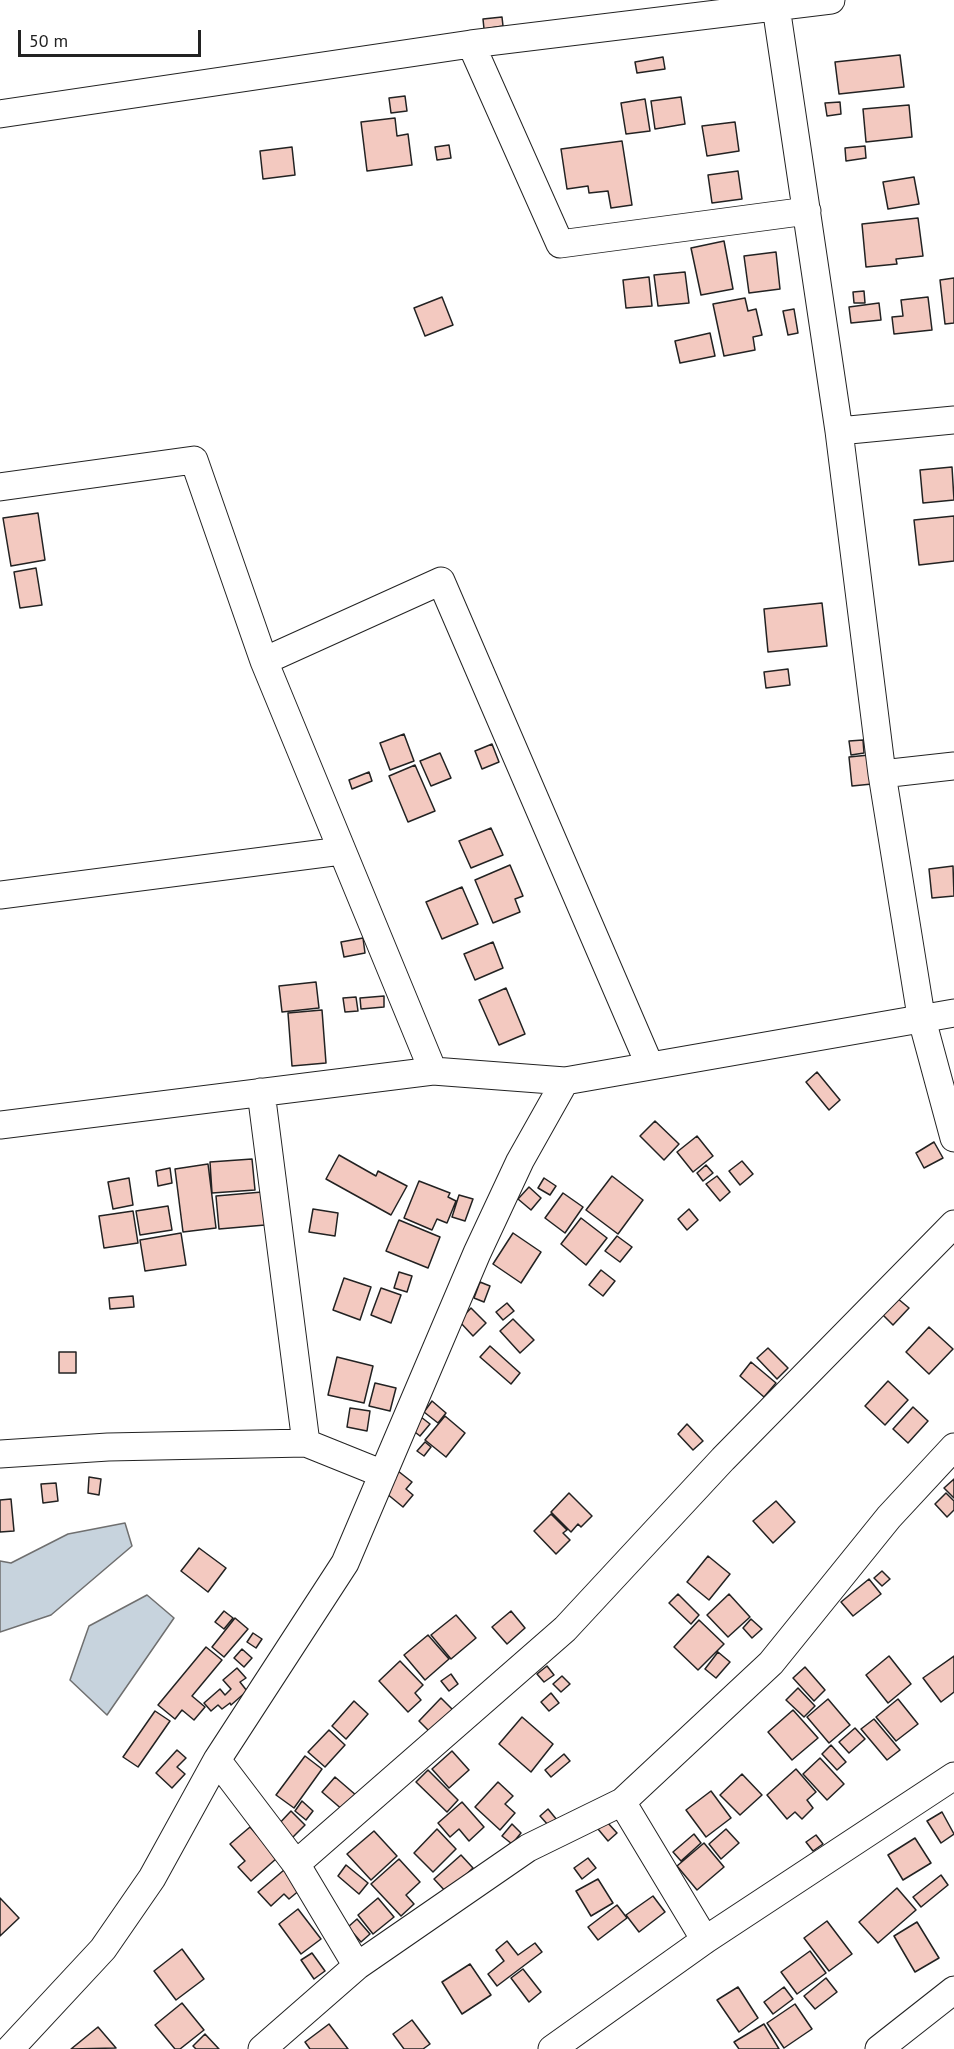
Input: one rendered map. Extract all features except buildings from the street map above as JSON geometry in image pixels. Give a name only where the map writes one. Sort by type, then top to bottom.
[{"type":"street","points":[[0,114],[471,44],[776,4],[831,0]]},
{"type":"street","points":[[776,4],[839,431],[882,774],[921,1016],[954,1138]]},
{"type":"street","points":[[471,44],[560,244],[807,211]]},
{"type":"street","points":[[839,431],[954,420]]},
{"type":"street","points":[[0,487],[194,460],[264,661],[433,1071]]},
{"type":"street","points":[[264,661],[441,581],[650,1066]]},
{"type":"street","points":[[882,774],[954,766]]},
{"type":"street","points":[[0,895],[341,851]]},
{"type":"street","points":[[0,1125],[433,1071],[565,1081],[921,1016],[954,1012]]},
{"type":"street","points":[[10,2049],[104,1949],[152,1878],[217,1760],[345,1563],[477,1252],[520,1161],[565,1081]]},
{"type":"street","points":[[261,1092],[306,1443]]},
{"type":"street","points":[[296,1864],[565,1629],[723,1459],[954,1224]]},
{"type":"street","points":[[0,1454],[108,1447],[306,1443],[383,1474]]},
{"type":"street","points":[[262,2049],[357,1966],[528,1848],[622,1802],[771,1663],[889,1517],[954,1447]]},
{"type":"street","points":[[217,1760],[296,1864],[357,1966]]},
{"type":"street","points":[[552,2049],[705,1940],[954,1776]]},
{"type":"street","points":[[622,1802],[705,1940]]},
{"type":"street","points":[[879,2049],[954,1990]]},
{"type":"shaded area","points":[[125,1523],[132,1546],[51,1615],[0,1632],[0,1561],[11,1563],[68,1534]]},
{"type":"shaded area","points":[[147,1595],[174,1618],[107,1715],[70,1680],[89,1626]]}]
